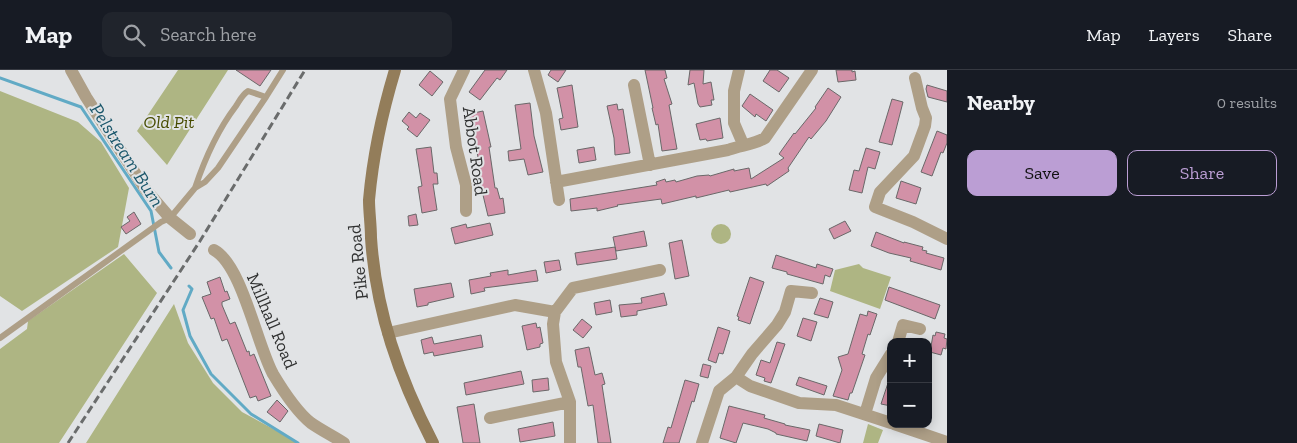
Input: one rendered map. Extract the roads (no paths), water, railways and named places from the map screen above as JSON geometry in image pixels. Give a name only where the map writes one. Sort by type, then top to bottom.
[{"type":"street","points":[[70,70],[165,220],[190,234]]},
{"type":"street","name":"Pike Road","points":[[395,70],[383,110],[374,156],[369,202],[373,268],[379,304],[402,378],[432,443]]},
{"type":"street","name":"Abbot Road","points":[[464,70],[450,99],[456,147],[466,185],[466,211]]},
{"type":"street","points":[[534,70],[546,113],[559,200]]},
{"type":"street","points":[[739,70],[734,91],[734,123],[743,144]]},
{"type":"street","points":[[556,182],[728,150],[743,144],[755,144],[765,138],[789,100],[812,70]]},
{"type":"street","points":[[915,78],[926,118],[925,126],[914,156],[880,192],[875,207],[914,222],[947,239]]},
{"type":"street","points":[[632,94],[650,165]]},
{"type":"street","name":"Millhall Road","points":[[214,250],[232,270],[273,373],[290,399],[310,422],[344,443]]},
{"type":"street","points":[[570,443],[570,402],[556,362],[553,324],[555,312],[573,288],[660,270]]},
{"type":"street","points":[[702,443],[719,391],[736,377],[752,354],[777,325],[785,312],[791,291],[812,293]]},
{"type":"street","points":[[388,333],[515,305],[555,312]]},
{"type":"street","points":[[899,338],[903,325],[920,329]]},
{"type":"street","points":[[865,414],[876,378],[887,360]]},
{"type":"street","points":[[736,377],[750,386],[799,402],[836,405],[887,422]]},
{"type":"street","points":[[490,418],[570,402]]},
{"type":"street","points":[[900,428],[922,439],[947,442]]},
{"type":"lane","points":[[0,338],[165,220],[195,188],[205,182],[218,168],[283,70]]},
{"type":"lane","points":[[195,188],[207,153],[243,94],[248,91],[266,97]]},
{"type":"waterway","name":"Pelstream Burn","points":[[0,78],[81,107],[151,211],[159,252],[171,268]]},
{"type":"waterway","name":"Pelstream Burn","points":[[189,286],[192,289],[183,310],[190,336],[211,374],[251,414],[298,443]]},
{"type":"railway","points":[[68,443],[200,241],[305,70]]},
{"type":"park label","name":"Old Pit","points":[[169,122]]}]
